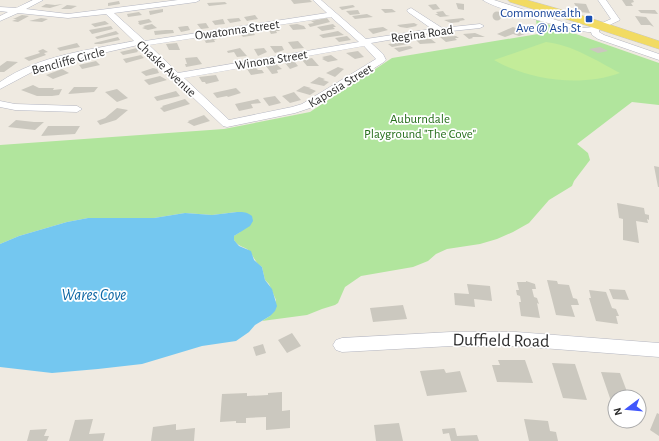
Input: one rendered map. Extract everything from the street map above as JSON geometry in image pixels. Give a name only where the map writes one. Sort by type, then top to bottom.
[{"type":"main road","points":[[514,0],[599,28],[659,45]]},
{"type":"street","points":[[0,19],[39,0]]},
{"type":"street","points":[[0,9],[64,16],[196,0]]},
{"type":"street","points":[[317,0],[365,43]]},
{"type":"street","points":[[486,0],[584,30],[599,28],[616,20],[602,0]]},
{"type":"street","points":[[410,10],[440,30]]},
{"type":"street","name":"Chaske Avenue","points":[[108,11],[227,124]]},
{"type":"street","name":"Owatonna Street","points":[[141,43],[333,14]]},
{"type":"street","name":"Regina Road","points":[[365,43],[440,30],[480,26]]},
{"type":"street","points":[[599,28],[595,33],[601,37],[659,57]]},
{"type":"street","name":"Bencliffe Circle","points":[[0,86],[14,77],[35,68],[141,43]]},
{"type":"street","name":"Kaposia Street","points":[[227,124],[295,110],[306,106],[379,62],[382,58],[365,43]]},
{"type":"street","name":"Winona Street","points":[[176,76],[365,43]]},
{"type":"street","points":[[0,104],[15,107],[77,109]]},
{"type":"street","name":"Duffield Road","points":[[342,345],[451,339],[516,339],[659,350]]},
{"type":"green space","name":"Auburndale Playground \"The Cove\"","points":[[536,20],[659,63],[659,105],[632,102],[577,144],[588,153],[590,160],[574,181],[572,186],[549,200],[529,223],[497,239],[480,244],[447,249],[436,254],[428,261],[413,267],[361,276],[345,287],[338,303],[335,305],[307,315],[262,321],[270,316],[276,300],[269,284],[265,280],[262,267],[257,263],[247,249],[239,245],[234,240],[234,236],[240,232],[237,212],[212,215],[185,213],[154,218],[88,218],[67,222],[19,236],[0,244],[0,145],[224,129],[310,112],[392,58],[538,34]]},
{"type":"green space","points":[[546,42],[566,46],[620,73],[589,80],[556,80],[523,73],[494,60]]},
{"type":"water","name":"Wares Cove","points":[[237,212],[249,214],[252,216],[253,221],[250,226],[234,236],[234,240],[239,246],[251,251],[254,260],[262,267],[265,280],[272,289],[277,306],[275,311],[270,316],[255,325],[249,332],[236,341],[202,346],[142,364],[98,369],[52,373],[0,367],[0,244],[19,236],[67,222],[88,218],[154,218],[185,213],[212,215]]},
{"type":"building","points":[[291,0],[310,0],[312,2],[294,4]]},
{"type":"building","points":[[622,0],[633,0],[634,2],[631,3],[633,6],[626,6]]},
{"type":"building","points":[[119,1],[120,4],[108,6],[108,3]]},
{"type":"building","points":[[225,2],[227,4],[209,6],[207,3]]},
{"type":"building","points":[[456,3],[464,4],[464,10],[458,9]]},
{"type":"building","points":[[574,3],[586,4],[590,13],[579,12]]},
{"type":"building","points":[[46,4],[63,4],[50,8],[41,7]]},
{"type":"building","points":[[436,4],[440,9],[433,10],[428,5]]},
{"type":"building","points":[[67,5],[77,6],[71,9],[61,9]]},
{"type":"building","points":[[353,5],[355,7],[342,10],[339,7]]},
{"type":"building","points":[[163,9],[163,12],[150,15],[149,11]]},
{"type":"building","points":[[381,9],[392,9],[396,12],[385,13]]},
{"type":"building","points":[[358,10],[360,14],[350,15],[346,11]]},
{"type":"building","points":[[638,10],[655,10],[658,14],[641,13]]},
{"type":"building","points":[[443,11],[446,15],[450,16],[440,17],[435,14],[438,14],[436,12]]},
{"type":"building","points":[[139,12],[142,15],[128,17],[127,14]]},
{"type":"building","points":[[495,12],[499,12],[501,16],[499,20],[495,20],[493,18],[493,14]]},
{"type":"building","points":[[367,14],[373,17],[355,19],[352,16]]},
{"type":"building","points":[[22,15],[29,16],[18,22],[12,21],[17,19],[13,19]]},
{"type":"building","points":[[255,15],[258,19],[247,21],[244,17]]},
{"type":"building","points":[[635,16],[646,17],[654,27],[650,25],[641,25]]},
{"type":"building","points":[[41,18],[48,19],[42,22],[29,21]]},
{"type":"building","points":[[239,18],[241,21],[230,23],[227,19]]},
{"type":"building","points":[[327,18],[330,22],[310,27],[308,24],[314,23],[311,21]]},
{"type":"building","points":[[463,18],[465,20],[451,23],[444,20]]},
{"type":"building","points":[[149,19],[152,22],[140,25],[138,23],[138,21]]},
{"type":"building","points":[[223,19],[225,24],[215,25],[212,21]]},
{"type":"building","points":[[105,21],[109,24],[95,27],[91,24]]},
{"type":"building","points":[[206,23],[209,28],[201,29],[197,24]]},
{"type":"building","points":[[414,23],[418,25],[407,28],[397,25]]},
{"type":"building","points":[[152,24],[157,28],[148,30],[142,28],[145,27],[143,26]]},
{"type":"building","points":[[297,24],[304,26],[306,29],[293,30],[289,25]]},
{"type":"building","points":[[333,24],[336,27],[333,27],[335,29],[322,31],[317,27]]},
{"type":"building","points":[[111,26],[113,29],[92,34],[89,30]]},
{"type":"building","points":[[188,26],[190,30],[181,32],[178,27]]},
{"type":"building","points":[[276,27],[280,31],[276,31],[277,33],[271,34],[268,28]]},
{"type":"building","points":[[383,27],[388,30],[373,34],[368,29]]},
{"type":"building","points":[[513,27],[528,33],[519,36],[513,34],[505,37],[497,34]]},
{"type":"building","points":[[173,30],[174,33],[155,35],[154,31]]},
{"type":"building","points":[[116,31],[119,34],[97,39],[95,37]]},
{"type":"building","points":[[252,31],[255,35],[243,37],[240,33]]},
{"type":"building","points":[[338,31],[344,35],[323,38],[319,35]]},
{"type":"building","points":[[475,33],[485,37],[472,37],[473,38],[469,39],[463,34]]},
{"type":"building","points":[[347,36],[351,40],[339,42],[335,38]]},
{"type":"building","points":[[456,36],[459,38],[455,38],[457,40],[446,42],[440,37]]},
{"type":"building","points":[[118,37],[120,40],[101,44],[94,43]]},
{"type":"building","points":[[204,39],[217,39],[214,40],[215,42],[206,43]]},
{"type":"building","points":[[431,39],[436,43],[420,44],[416,40]]},
{"type":"building","points":[[298,41],[304,48],[293,49],[288,42]]},
{"type":"building","points":[[405,42],[408,44],[392,47],[388,44]]},
{"type":"building","points":[[77,43],[80,47],[60,51],[57,48]]},
{"type":"building","points":[[177,43],[180,50],[169,50],[166,44]]},
{"type":"building","points":[[270,46],[282,46],[284,50],[275,53]]},
{"type":"building","points":[[410,46],[413,48],[399,52],[394,48]]},
{"type":"building","points":[[600,47],[608,51],[598,53],[589,49]]},
{"type":"building","points":[[137,48],[140,50],[137,51],[138,52],[123,55],[120,52]]},
{"type":"building","points":[[240,48],[247,56],[237,57],[234,52],[228,53],[227,51]]},
{"type":"building","points":[[264,48],[267,52],[258,56],[254,49]]},
{"type":"building","points":[[43,49],[48,52],[44,53],[46,55],[29,61],[24,58],[40,53],[38,51]]},
{"type":"building","points":[[358,51],[364,57],[355,59],[346,53]]},
{"type":"building","points":[[141,55],[144,58],[126,63],[123,59]]},
{"type":"building","points":[[331,55],[338,60],[328,62],[322,59],[324,58],[322,57]]},
{"type":"building","points":[[197,57],[202,64],[186,67],[185,64],[187,64],[185,58]]},
{"type":"building","points":[[312,58],[319,66],[307,66],[302,60]]},
{"type":"building","points":[[7,61],[18,62],[4,72],[0,72],[0,66]]},
{"type":"building","points":[[96,61],[100,65],[82,69],[79,65]]},
{"type":"building","points":[[294,61],[298,66],[290,69],[285,63]]},
{"type":"building","points":[[276,64],[282,69],[277,70],[278,73],[272,74],[266,66]]},
{"type":"building","points":[[338,67],[344,69],[335,77],[326,73]]},
{"type":"building","points":[[153,68],[157,69],[159,73],[146,76],[141,72]]},
{"type":"building","points":[[256,68],[258,70],[262,70],[264,73],[251,75],[247,69]]},
{"type":"building","points":[[62,69],[69,73],[53,79],[46,75]]},
{"type":"building","points":[[216,75],[219,81],[206,84],[205,82],[202,82],[199,77]]},
{"type":"building","points":[[160,76],[167,80],[149,85],[144,80]]},
{"type":"building","points":[[319,77],[329,82],[324,86],[310,83]]},
{"type":"building","points":[[33,85],[39,88],[54,88],[53,90],[62,89],[59,95],[52,96],[37,96],[21,90]]},
{"type":"building","points":[[304,86],[316,91],[310,95],[296,91]]},
{"type":"building","points":[[74,87],[98,87],[94,92],[68,94]]},
{"type":"building","points":[[236,88],[241,93],[228,97],[217,98],[213,93]]},
{"type":"building","points":[[117,89],[128,98],[117,102],[105,92]]},
{"type":"building","points":[[176,91],[180,96],[157,101],[154,97]]},
{"type":"building","points":[[294,92],[301,100],[290,103],[282,96]]},
{"type":"building","points":[[275,96],[281,103],[269,106],[263,98]]},
{"type":"building","points":[[185,99],[190,104],[164,112],[160,108],[163,107],[162,106]]},
{"type":"building","points":[[258,99],[261,103],[251,104],[253,108],[239,111],[235,104]]},
{"type":"building","points":[[117,108],[128,110],[116,120],[100,125],[97,121],[105,118]]},
{"type":"building","points":[[204,115],[210,121],[194,126],[187,122],[189,122],[188,121]]},
{"type":"building","points":[[16,120],[44,122],[35,130],[8,127]]},
{"type":"building","points":[[48,126],[80,126],[75,134],[41,136]]},
{"type":"building","points":[[654,166],[659,167],[659,187],[658,187]]},
{"type":"building","points":[[617,203],[644,208],[645,214],[649,215],[649,220],[647,219],[648,223],[636,221],[639,243],[623,240],[623,219],[619,218]]},
{"type":"building","points":[[547,280],[557,281],[558,284],[569,285],[573,298],[577,299],[579,305],[571,305],[575,317],[556,315]]},
{"type":"building","points":[[526,281],[535,284],[536,289],[532,289],[534,297],[537,298],[539,304],[537,303],[540,318],[521,316],[519,302],[521,302],[520,296],[517,295],[516,290],[519,290],[517,282]]},
{"type":"building","points":[[467,284],[490,286],[492,301],[474,299],[475,307],[455,305],[454,293],[469,294]]},
{"type":"building","points":[[609,289],[625,290],[629,300],[613,299]]},
{"type":"building","points":[[589,290],[606,292],[612,308],[616,309],[619,316],[616,316],[618,324],[596,321],[589,298],[591,298]]},
{"type":"building","points":[[403,305],[407,319],[373,322],[370,308]]},
{"type":"building","points":[[292,333],[301,346],[287,353],[278,340]]},
{"type":"building","points":[[263,344],[266,353],[256,356],[253,347]]},
{"type":"building","points":[[498,360],[525,360],[533,383],[497,382],[492,365],[500,365]]},
{"type":"building","points":[[552,363],[575,364],[587,400],[563,398]]},
{"type":"building","points":[[444,369],[446,373],[460,371],[467,392],[427,396],[420,371]]},
{"type":"building","points":[[601,372],[620,373],[626,389],[607,389]]},
{"type":"building","points":[[282,392],[282,411],[290,410],[290,428],[266,430],[266,417],[246,418],[246,423],[236,423],[236,421],[220,422],[222,394],[247,393],[247,396],[268,395],[268,393]]},
{"type":"building","points":[[657,413],[659,414],[659,436],[650,430]]},
{"type":"building","points":[[93,419],[89,434],[105,433],[103,441],[69,441],[75,420]]},
{"type":"building","points":[[524,419],[548,421],[550,431],[556,432],[558,441],[529,441]]},
{"type":"building","points":[[399,423],[403,441],[376,441],[374,425]]},
{"type":"building","points":[[176,424],[176,430],[195,428],[194,441],[151,441],[153,427]]},
{"type":"building","points":[[455,428],[457,436],[477,435],[479,441],[451,441],[449,433],[443,434],[442,429]]},
{"type":"building","points":[[47,429],[44,436],[49,436],[47,441],[27,441],[30,430]]},
{"type":"place","name":"Commonwealth Ave @ Ash St","points":[[589,19]]}]
